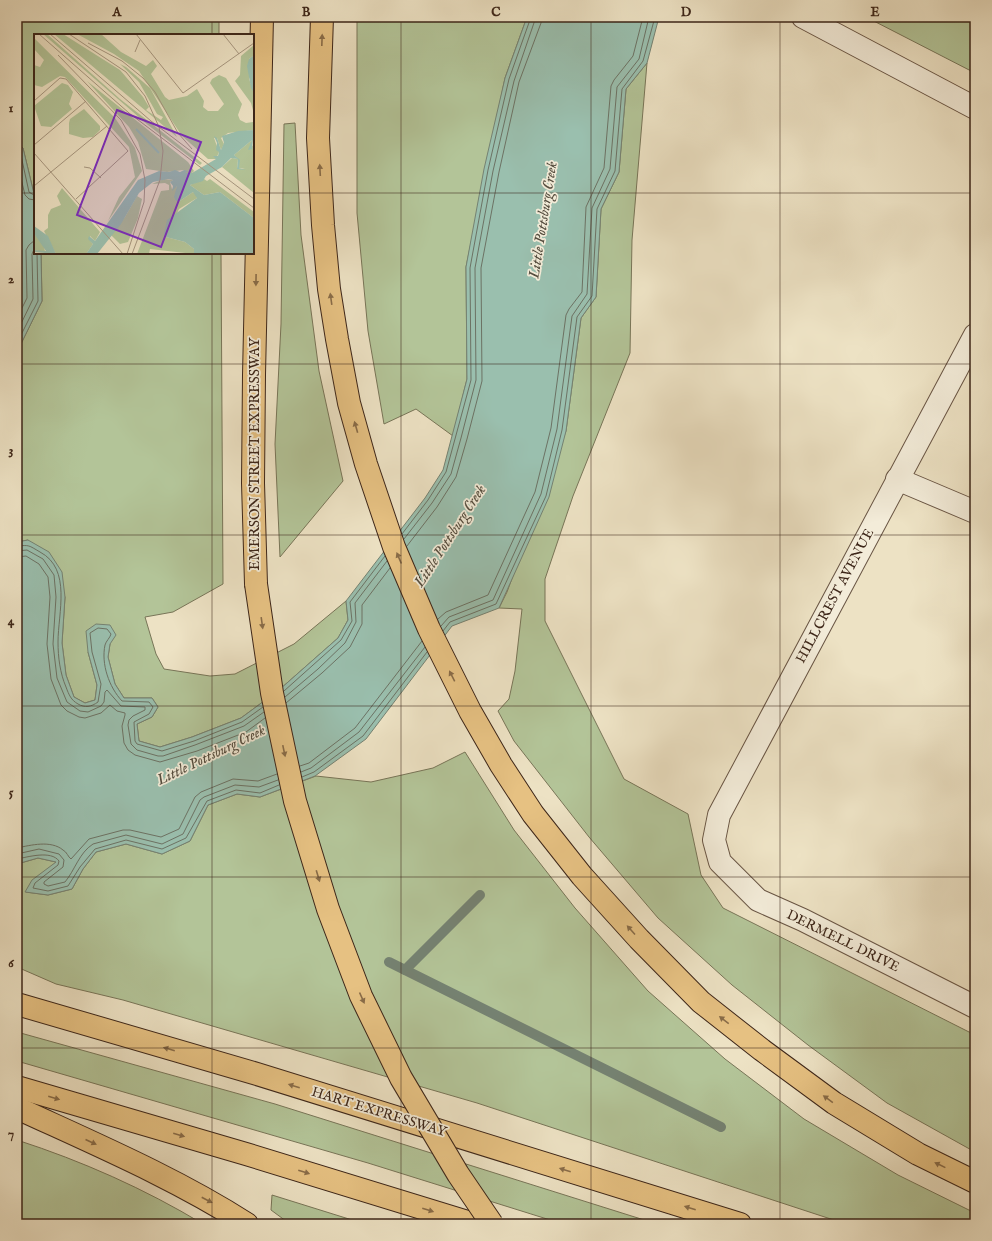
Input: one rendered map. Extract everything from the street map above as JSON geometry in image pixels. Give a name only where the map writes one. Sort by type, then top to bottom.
[{"type":"highway","name":"EMERSON STREET EXPRESSWAY","points":[[262,17],[252,483],[256,584],[272,693],[295,801],[328,909],[361,996],[401,1078],[458,1174],[492,1224]]},
{"type":"highway","points":[[322,17],[318,138],[323,225],[329,289],[349,403],[366,464],[394,547],[429,629],[470,711],[500,765],[533,814],[582,876],[639,939],[701,1002],[762,1050],[834,1103],[918,1154],[975,1182]]},
{"type":"highway","name":"HART EXPRESSWAY","points":[[17,1004],[264,1077],[740,1224]]},
{"type":"highway","points":[[17,1087],[246,1154],[474,1224]]},
{"type":"highway","points":[[17,1108],[166,1178],[217,1205],[247,1224]]},
{"type":"street","points":[[803,17],[975,108]]},
{"type":"street","name":"HILLCREST AVENUE","points":[[720,862],[714,840],[718,815],[975,335]]},
{"type":"street","points":[[898,480],[975,512]]},
{"type":"street","name":"DERMELL DRIVE","points":[[720,862],[758,900],[803,920],[975,1007]]},
{"type":"shaded area","points":[[17,17],[219,17],[219,34],[34,34],[34,194],[23,148],[17,143]]},
{"type":"shaded area","points":[[357,17],[527,17],[505,78],[466,267],[467,379],[453,436],[416,409],[384,424],[368,331],[357,213]]},
{"type":"shaded area","points":[[866,17],[975,17],[975,73]]},
{"type":"shaded area","points":[[647,63],[632,240],[630,353],[573,496],[545,579],[545,621],[624,779],[688,814],[701,875],[723,908],[975,1035],[975,1152],[887,1103],[808,1045],[732,985],[658,918],[589,837],[514,741],[498,711],[509,699],[515,671],[522,609],[499,608],[507,592],[566,431],[581,318],[596,297],[601,209],[619,172],[626,89]]},
{"type":"shaded area","points":[[295,123],[301,235],[319,371],[343,481],[280,557],[275,444],[281,324],[284,124]]},
{"type":"shaded area","points":[[41,254],[221,254],[223,584],[173,612],[145,617],[156,654],[164,669],[210,676],[235,674],[294,644],[346,601],[348,620],[338,638],[279,690],[241,718],[192,737],[160,747],[139,741],[137,724],[152,717],[158,707],[152,698],[124,698],[115,684],[108,657],[110,644],[88,652],[97,685],[95,700],[85,703],[74,697],[66,675],[62,643],[65,597],[28,540],[17,542],[17,352],[42,301]]},
{"type":"shaded area","points":[[465,752],[514,830],[575,908],[648,991],[725,1059],[804,1119],[898,1175],[975,1213],[975,1224],[846,1224],[477,1103],[123,1000],[56,984],[17,967],[17,864],[38,858],[56,862],[26,892],[48,895],[72,889],[83,869],[96,852],[126,844],[162,854],[190,841],[208,805],[237,794],[260,797],[316,776],[371,782],[433,768]]},
{"type":"shaded area","points":[[17,1032],[275,1104],[657,1224],[563,1224],[368,1163],[17,1061]]},
{"type":"shaded area","points":[[17,1140],[65,1157],[113,1177],[159,1199],[203,1224],[17,1224]]},
{"type":"shaded area","points":[[272,1195],[365,1224],[290,1224],[271,1210]]},
{"type":"water","name":"Little Pottsburg Creek","points":[[527,17],[659,17],[647,63],[626,89],[619,172],[601,209],[596,297],[581,318],[566,431],[549,497],[499,608],[452,626],[366,739],[315,776],[260,797],[237,794],[208,805],[190,841],[162,854],[126,844],[96,852],[83,869],[72,889],[48,895],[25,892],[32,880],[56,862],[38,858],[17,864],[17,542],[28,540],[49,552],[62,572],[65,597],[62,643],[66,675],[74,697],[85,703],[95,700],[97,685],[88,652],[86,631],[96,624],[110,625],[116,635],[110,644],[108,657],[115,684],[124,698],[152,698],[158,707],[152,717],[137,724],[139,741],[160,747],[192,737],[241,718],[279,690],[338,638],[348,620],[346,601],[425,498],[443,470],[467,379],[466,267],[484,169],[505,78]]},
{"type":"water","points":[[17,143],[23,148],[34,194],[34,254],[41,254],[42,301],[17,352]]},
{"type":"waterway","points":[[405,970],[480,895]]},
{"type":"waterway","points":[[389,962],[721,1127]]}]
